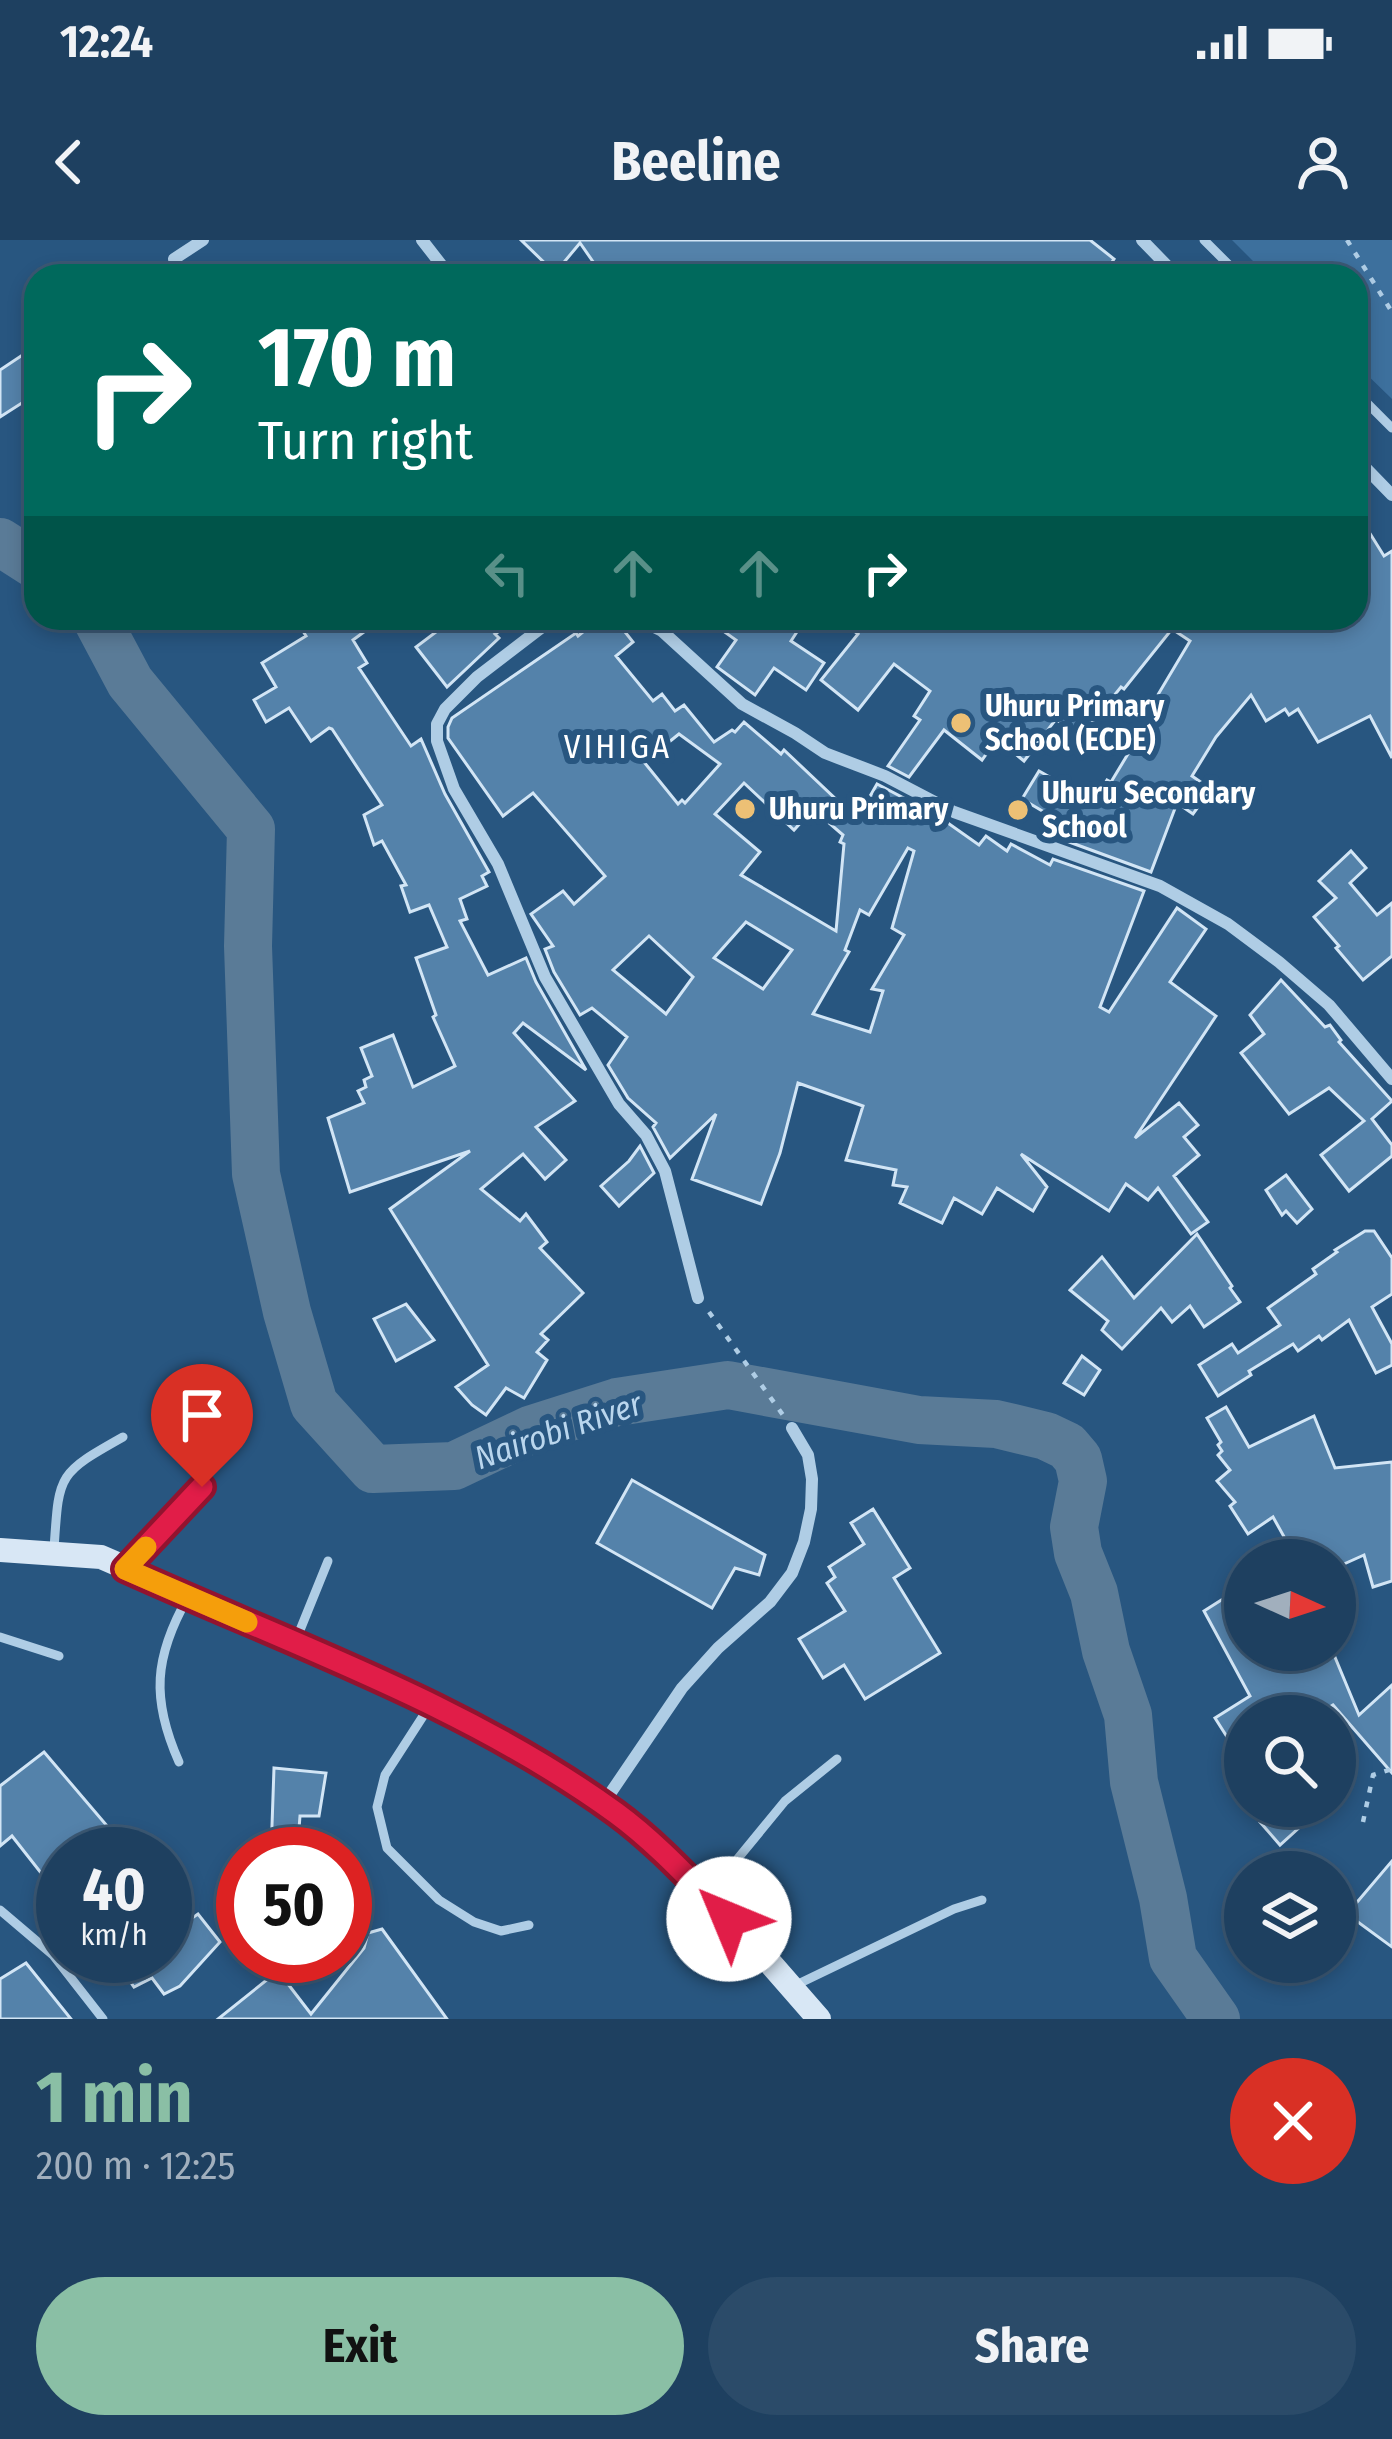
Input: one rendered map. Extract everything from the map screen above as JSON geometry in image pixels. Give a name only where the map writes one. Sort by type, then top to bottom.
[{"type":"main road","points":[[0,1550],[101,1557],[296,1642],[541,1765],[618,1814],[752,1941],[818,2019]]},
{"type":"street","points":[[174,260],[203,240]]},
{"type":"street","points":[[422,240],[441,264]]},
{"type":"street","points":[[1142,240],[1165,264]]},
{"type":"street","points":[[1368,470],[1392,495]]},
{"type":"street","points":[[538,630],[477,677],[445,709],[436,724],[436,741],[454,789],[498,864],[544,977],[665,1172],[698,1298]]},
{"type":"street","points":[[660,630],[742,704],[825,753],[885,776],[954,812],[1160,886],[1228,924],[1329,1005],[1392,1079]]},
{"type":"street","points":[[603,1804],[682,1688],[793,1573],[811,1509],[812,1479],[808,1455],[792,1429]]},
{"type":"lane","points":[[1204,240],[1228,264]]},
{"type":"lane","points":[[1368,404],[1392,428]]},
{"type":"lane","points":[[54,1553],[60,1485],[77,1463],[123,1437]]},
{"type":"lane","points":[[125,1569],[202,1487]]},
{"type":"lane","points":[[296,1642],[328,1562]]},
{"type":"lane","points":[[179,1762],[158,1695],[171,1626],[188,1597]]},
{"type":"lane","points":[[0,1637],[59,1656]]},
{"type":"lane","points":[[430,1706],[385,1774],[377,1808],[387,1848],[439,1900],[474,1922],[502,1931],[529,1925]]},
{"type":"lane","points":[[707,1896],[785,1801],[837,1759]]},
{"type":"lane","points":[[791,1987],[982,1900]]},
{"type":"lane","points":[[0,1910],[53,1954],[103,2019]]},
{"type":"path","points":[[1368,274],[1392,312]]},
{"type":"path","points":[[698,1298],[792,1429]]},
{"type":"path","points":[[1363,1822],[1372,1775],[1392,1769]]},
{"type":"shaded area","points":[[1232,240],[1392,240],[1392,399],[1368,376],[1368,264],[1256,264]]},
{"type":"building","points":[[521,240],[1090,240],[1114,259],[1110,264],[595,264],[580,243],[562,264],[546,264]]},
{"type":"building","points":[[24,354],[24,402],[0,417],[0,370]]},
{"type":"building","points":[[1368,530],[1384,556],[1392,551],[1392,758],[1370,716],[1318,742],[1298,709],[1289,715],[1285,709],[1266,721],[1251,695],[1192,776],[1211,789],[1193,814],[1177,803],[1151,872],[1061,839],[1066,825],[1022,799],[1039,771],[1094,802],[1154,711],[1150,708],[1190,641],[1174,630],[1368,630]]},
{"type":"building","points":[[302,630],[367,630],[353,640],[367,663],[359,668],[411,746],[421,739],[445,794],[489,872],[482,876],[487,886],[460,899],[467,919],[460,921],[488,975],[526,958],[586,1070],[523,1023],[514,1033],[575,1101],[536,1127],[566,1160],[545,1179],[523,1154],[481,1189],[520,1221],[526,1214],[547,1242],[540,1248],[583,1293],[541,1334],[548,1340],[537,1352],[547,1360],[524,1398],[506,1388],[486,1415],[456,1387],[488,1365],[390,1209],[470,1151],[350,1192],[328,1118],[364,1103],[358,1091],[372,1076],[361,1048],[393,1035],[413,1087],[455,1066],[433,1017],[416,958],[447,947],[429,905],[410,912],[401,886],[406,885],[382,841],[374,845],[364,815],[382,805],[332,729],[311,741],[289,708],[266,722],[254,700],[276,687],[262,663],[306,636]]},
{"type":"building","points":[[501,630],[495,634],[499,638],[447,687],[416,647],[436,632]]},
{"type":"building","points":[[624,630],[633,642],[616,656],[653,701],[662,694],[675,711],[684,705],[714,742],[744,722],[781,754],[784,750],[857,819],[877,784],[938,816],[979,845],[986,836],[1007,851],[1011,844],[1050,865],[1053,859],[1144,891],[1100,1007],[1109,1012],[1177,908],[1206,929],[1170,982],[1216,1016],[1135,1138],[1179,1103],[1198,1125],[1184,1137],[1199,1155],[1174,1176],[1208,1222],[1191,1234],[1158,1188],[1148,1200],[1126,1184],[1109,1211],[1021,1154],[1047,1187],[1033,1211],[997,1188],[982,1214],[954,1198],[942,1223],[900,1203],[907,1187],[893,1185],[896,1170],[846,1160],[863,1106],[798,1083],[761,1204],[692,1179],[716,1114],[670,1158],[653,1127],[656,1123],[628,1098],[608,1065],[627,1037],[592,1008],[580,1015],[545,949],[553,946],[531,914],[563,891],[574,904],[605,876],[533,793],[503,816],[448,738],[452,718],[576,633]],"holes":[[[679,734],[720,764],[685,803],[678,804],[644,762]],[[744,783],[794,830],[813,809],[843,835],[836,931],[741,875],[760,852],[715,814]],[[908,848],[914,851],[892,928],[904,935],[872,989],[883,991],[870,1032],[813,1014],[849,952],[845,950],[860,910],[869,915]],[[746,922],[792,950],[763,989],[714,958]],[[649,936],[693,977],[666,1014],[613,970]]]},
{"type":"building","points":[[722,630],[798,630],[791,641],[824,663],[806,690],[774,668],[755,695],[717,667],[736,640]]},
{"type":"building","points":[[853,630],[1171,630],[1080,738],[1056,719],[1024,761],[997,739],[982,760],[944,730],[909,777],[888,766],[920,720],[914,716],[930,691],[894,664],[858,710],[821,680],[858,634]]},
{"type":"building","points":[[1351,851],[1366,868],[1350,883],[1377,915],[1392,903],[1392,956],[1363,980],[1314,917],[1336,898],[1319,881]]},
{"type":"building","points":[[1281,980],[1325,1027],[1330,1025],[1339,1042],[1392,1101],[1372,1119],[1392,1145],[1392,1156],[1349,1191],[1321,1155],[1364,1121],[1329,1088],[1289,1114],[1241,1053],[1264,1034],[1250,1015]]},
{"type":"building","points":[[640,1146],[654,1173],[619,1206],[601,1186]]},
{"type":"building","points":[[1286,1175],[1312,1209],[1297,1223],[1286,1211],[1282,1215],[1266,1190]]},
{"type":"building","points":[[1365,1231],[1374,1231],[1392,1258],[1392,1294],[1372,1307],[1392,1344],[1392,1365],[1376,1373],[1349,1320],[1298,1351],[1293,1344],[1218,1396],[1199,1365],[1232,1344],[1238,1353],[1280,1325],[1268,1308],[1316,1274],[1313,1269],[1335,1250]]},
{"type":"building","points":[[1197,1234],[1240,1302],[1204,1327],[1190,1306],[1172,1322],[1161,1308],[1122,1349],[1102,1330],[1108,1321],[1070,1290],[1102,1257],[1134,1298]]},
{"type":"building","points":[[406,1304],[434,1340],[396,1361],[374,1319]]},
{"type":"building","points":[[1082,1356],[1100,1370],[1084,1395],[1064,1383]]},
{"type":"building","points":[[1226,1407],[1249,1447],[1314,1416],[1335,1468],[1392,1462],[1392,1581],[1373,1587],[1364,1555],[1356,1559],[1356,1539],[1285,1539],[1273,1517],[1248,1534],[1230,1506],[1235,1502],[1217,1481],[1230,1470],[1218,1455],[1221,1442],[1207,1418]]},
{"type":"building","points":[[632,1480],[765,1555],[759,1575],[735,1568],[712,1608],[597,1543]]},
{"type":"building","points":[[873,1509],[910,1568],[894,1578],[940,1653],[865,1699],[844,1665],[823,1678],[799,1639],[845,1611],[827,1583],[835,1577],[829,1567],[864,1544],[851,1523]]},
{"type":"building","points":[[1224,1598],[1224,1648],[1204,1611]]},
{"type":"building","points":[[1236,1671],[1341,1671],[1351,1695],[1249,1695]]},
{"type":"building","points":[[1392,1685],[1392,1773],[1356,1732],[1356,1708],[1359,1715]]},
{"type":"building","points":[[44,1752],[108,1827],[36,1827],[36,1867],[12,1836],[0,1846],[0,1786]]},
{"type":"building","points":[[274,1768],[326,1773],[319,1816],[300,1816],[299,1827],[272,1827]]},
{"type":"building","points":[[1264,1827],[1300,1827],[1280,1845]]},
{"type":"building","points":[[1392,1861],[1392,1947],[1356,1921],[1356,1903]]},
{"type":"building","points":[[198,1914],[216,1937],[216,1946],[192,1973],[192,1918]]},
{"type":"building","points":[[382,1929],[447,2019],[218,2019],[263,1983],[287,1983],[311,2014],[336,1983],[372,1983],[372,1932]]},
{"type":"building","points":[[26,1963],[36,1983],[42,1983],[71,2019],[0,2019],[0,1979]]},
{"type":"building","points":[[156,1983],[183,1983],[180,1986],[164,1994]]},
{"type":"waterway","name":"Nairobi River","points":[[0,542],[24,557]]},
{"type":"waterway","name":"Nairobi River","points":[[102,630],[130,682],[251,829],[248,946],[256,1174],[287,1312],[314,1404],[373,1469],[454,1466],[532,1429],[617,1402],[728,1385],[919,1420],[996,1424],[1067,1446],[1078,1459],[1083,1481],[1074,1527],[1078,1553],[1128,1715],[1134,1782],[1173,1958],[1216,2019]]},
{"type":"slow traffic","points":[[146,1547],[125,1569],[247,1622]]},
{"type":"place","name":"Uhuru Primary School (ECDE)","points":[[961,723]]},
{"type":"place","name":"Uhuru Primary","points":[[745,809]]},
{"type":"place","name":"Uhuru Secondary School","points":[[1018,810]]},
{"type":"district","name":"VIHIGA","points":[[618,746]]},
{"type":"route","points":[[202,1487],[125,1569],[332,1657],[541,1765],[618,1814],[729,1919]]}]
